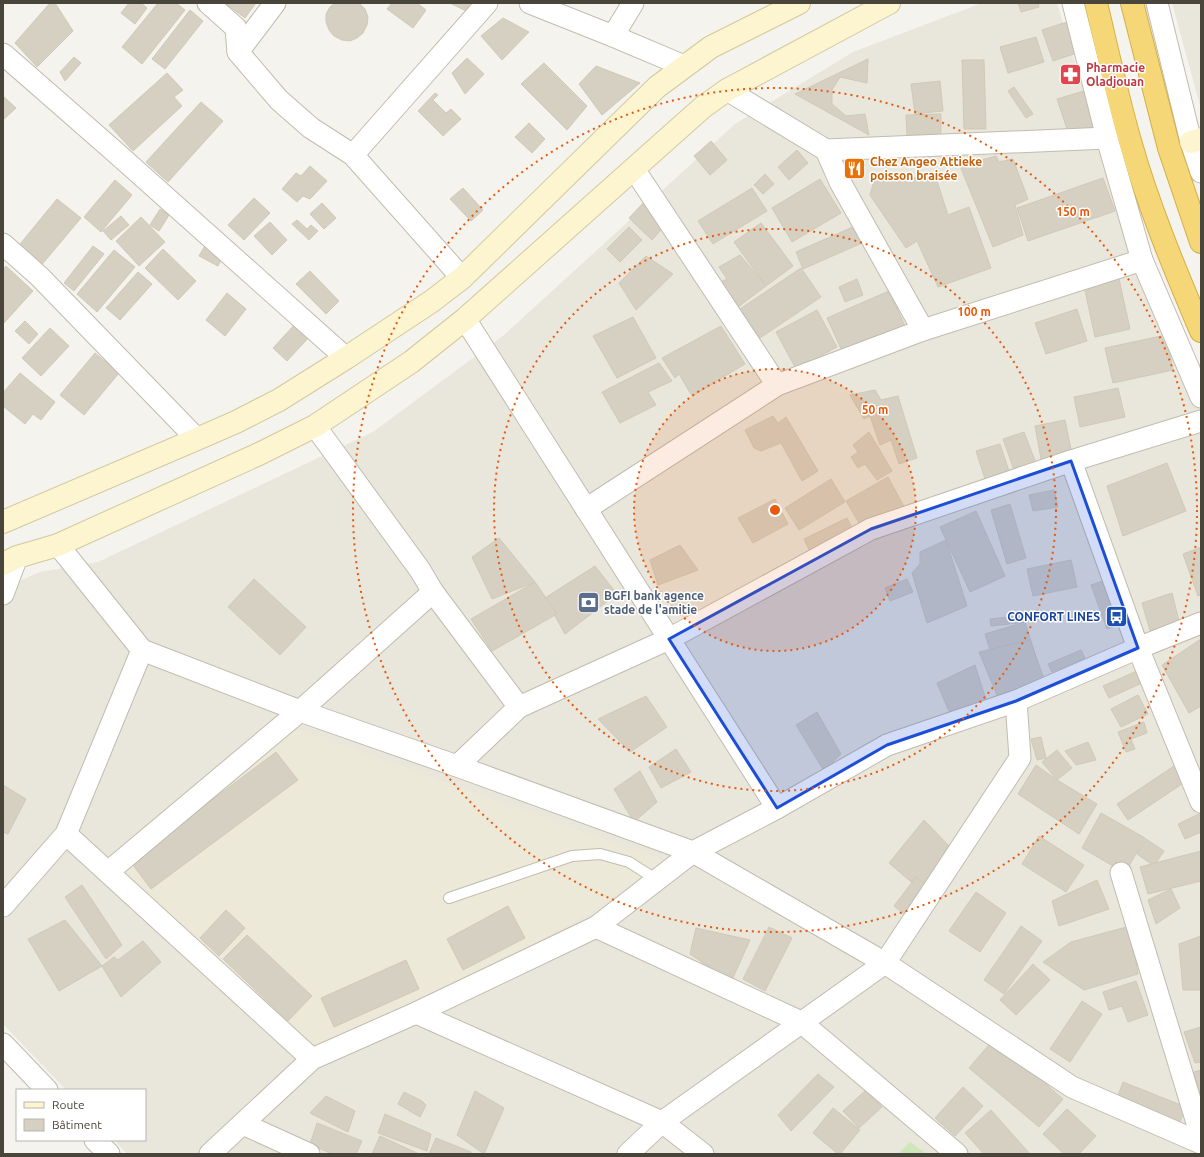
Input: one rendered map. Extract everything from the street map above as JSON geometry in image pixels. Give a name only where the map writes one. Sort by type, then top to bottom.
[{"type":"highway","points":[[1096,3],[1130,142],[1176,271],[1201,331]]},
{"type":"highway","points":[[1132,3],[1169,148],[1201,242]]},
{"type":"street","points":[[208,3],[236,28],[238,52],[278,100],[311,128],[353,155],[462,278]]},
{"type":"street","points":[[238,52],[274,3]]},
{"type":"street","points":[[353,155],[487,3]]},
{"type":"street","points":[[530,3],[684,66]]},
{"type":"street","points":[[613,36],[633,3]]},
{"type":"street","points":[[3,522],[236,422],[279,400],[346,358],[432,301],[462,278],[657,87],[711,47],[798,3]]},
{"type":"street","points":[[3,594],[10,560],[58,545],[259,454],[315,426],[412,362],[465,319],[703,107],[727,90],[889,3]]},
{"type":"street","points":[[1072,3],[1107,138],[1142,260],[1201,397]]},
{"type":"street","points":[[1156,3],[1196,141],[1201,172]]},
{"type":"street","points":[[3,54],[346,358]]},
{"type":"street","points":[[727,90],[826,150],[1107,138]]},
{"type":"street","points":[[826,150],[840,182],[924,330]]},
{"type":"street","points":[[634,169],[777,385]]},
{"type":"street","points":[[3,244],[39,276],[197,439]]},
{"type":"street","points":[[586,509],[777,385],[924,330],[1142,260]]},
{"type":"street","points":[[465,319],[777,808]]},
{"type":"street","points":[[457,766],[519,707],[669,639],[871,528],[1071,461],[1201,421]]},
{"type":"street","points":[[315,426],[420,570],[433,592],[519,707]]},
{"type":"street","points":[[1071,461],[1138,648],[1201,802]]},
{"type":"street","points":[[58,545],[142,650],[300,711],[457,766],[693,852],[885,963],[1072,1087],[1201,1143]]},
{"type":"street","points":[[108,872],[300,711],[433,592]]},
{"type":"street","points":[[210,1154],[312,1059],[416,1013],[596,927],[693,852],[777,808],[887,745],[1016,701],[1138,648],[1201,623]]},
{"type":"street","points":[[3,906],[66,834],[142,650]]},
{"type":"street","points":[[628,1154],[662,1122],[885,963],[1020,758],[1016,701]]},
{"type":"street","points":[[66,834],[312,1059]]},
{"type":"street","points":[[1121,873],[1201,1136]]},
{"type":"street","points":[[596,927],[801,1022],[957,1154]]},
{"type":"street","points":[[416,1013],[662,1122],[703,1154]]},
{"type":"street","points":[[3,1044],[46,1089]]},
{"type":"street","points":[[243,1124],[309,1154]]},
{"type":"street","points":[[96,1141],[108,1154]]},
{"type":"street","points":[[1194,1154],[1201,1147]]},
{"type":"lane","points":[[449,898],[572,856],[600,854],[628,862],[657,880]]},
{"type":"highlighted area","points":[[1071,461],[1138,648],[1016,701],[887,745],[777,808],[669,639],[871,529]]},
{"type":"shaded area","points":[[982,3],[1057,3],[1135,260],[1201,407],[1201,1154],[127,1154],[115,1141],[146,1141],[146,1089],[65,1089],[3,1024],[3,588],[40,572],[98,562],[373,432],[504,335],[735,124],[853,52]]},
{"type":"shaded area","points":[[1172,3],[1201,3],[1201,109]]},
{"type":"shaded area","points":[[297,729],[663,860],[589,914],[469,980],[312,1047],[120,868],[226,775]]},
{"type":"green space","points":[[910,1142],[927,1154],[898,1154]]},
{"type":"building","points":[[50,3],[55,3],[73,31],[37,67],[15,43]]},
{"type":"building","points":[[129,3],[141,3],[147,8],[135,24],[121,13]]},
{"type":"building","points":[[158,3],[176,3],[185,10],[142,64],[122,47]]},
{"type":"building","points":[[225,3],[256,3],[245,18]]},
{"type":"building","points":[[335,3],[359,3],[365,9],[368,17],[367,25],[363,33],[357,38],[350,41],[342,40],[334,36],[329,30],[326,22],[326,14],[330,7]]},
{"type":"building","points":[[392,3],[417,3],[426,10],[413,28],[387,9]]},
{"type":"building","points":[[450,3],[470,3],[466,11]]},
{"type":"building","points":[[1018,3],[1038,3],[1039,7],[1021,12]]},
{"type":"building","points":[[190,10],[203,21],[165,69],[152,59]]},
{"type":"building","points":[[503,18],[529,32],[502,60],[481,36]]},
{"type":"building","points":[[1067,22],[1077,53],[1053,61],[1042,30]]},
{"type":"building","points":[[1036,37],[1044,62],[1008,73],[1000,47]]},
{"type":"building","points":[[74,57],[81,63],[65,81],[60,72]]},
{"type":"building","points":[[467,58],[484,74],[465,94],[452,73]]},
{"type":"building","points":[[868,59],[867,83],[840,77],[832,90],[832,104],[846,116],[865,114],[869,135],[795,94]]},
{"type":"building","points":[[962,60],[984,60],[986,129],[964,129]]},
{"type":"building","points":[[544,63],[587,106],[567,130],[521,84]]},
{"type":"building","points":[[596,66],[640,83],[602,115],[579,84]]},
{"type":"building","points":[[167,73],[183,90],[174,97],[182,106],[133,151],[109,125]]},
{"type":"building","points":[[940,81],[943,111],[915,114],[911,84]]},
{"type":"building","points":[[1014,87],[1033,114],[1026,118],[1008,91]]},
{"type":"building","points":[[1084,91],[1097,130],[1070,138],[1057,99]]},
{"type":"building","points":[[435,93],[438,95],[433,100],[446,113],[451,109],[461,119],[443,136],[418,111]]},
{"type":"building","points":[[3,96],[16,108],[3,120]]},
{"type":"building","points":[[201,102],[223,121],[168,182],[146,162]]},
{"type":"building","points":[[941,114],[941,134],[907,135],[906,115]]},
{"type":"building","points":[[529,123],[545,139],[532,153],[515,137]]},
{"type":"building","points":[[711,141],[727,160],[710,175],[694,156]]},
{"type":"building","points":[[797,150],[808,163],[789,180],[778,167]]},
{"type":"building","points":[[996,156],[999,162],[1013,159],[1028,199],[1015,205],[1023,235],[993,247],[960,166]]},
{"type":"building","points":[[310,166],[327,181],[310,199],[303,196],[297,202],[282,189],[296,173],[301,176]]},
{"type":"building","points":[[765,174],[774,184],[763,194],[754,185]]},
{"type":"building","points":[[875,177],[936,178],[948,215],[969,207],[991,268],[938,287],[917,241],[906,248],[870,195]]},
{"type":"building","points":[[1103,178],[1115,211],[1028,241],[1017,208]]},
{"type":"building","points":[[820,179],[841,213],[792,242],[772,208]]},
{"type":"building","points":[[115,180],[132,195],[101,232],[84,217]]},
{"type":"building","points":[[463,188],[483,210],[471,221],[450,199]]},
{"type":"building","points":[[752,188],[767,211],[713,244],[698,221]]},
{"type":"building","points":[[254,198],[270,213],[244,240],[228,225]]},
{"type":"building","points":[[57,199],[81,218],[39,268],[16,249]]},
{"type":"building","points":[[644,202],[667,223],[652,240],[629,218]]},
{"type":"building","points":[[322,203],[336,218],[324,229],[310,214]]},
{"type":"building","points":[[160,209],[169,215],[159,231],[150,225]]},
{"type":"building","points":[[121,216],[129,225],[111,240],[103,231]]},
{"type":"building","points":[[141,217],[165,242],[139,266],[116,241]]},
{"type":"building","points":[[297,220],[307,229],[311,225],[318,231],[309,240],[292,224]]},
{"type":"building","points":[[270,222],[287,240],[272,255],[254,236]]},
{"type":"building","points":[[761,223],[793,266],[766,286],[734,242]]},
{"type":"building","points":[[855,226],[862,243],[803,269],[796,252]]},
{"type":"building","points":[[629,227],[642,240],[620,262],[607,249]]},
{"type":"building","points":[[207,242],[225,252],[218,266],[199,256]]},
{"type":"building","points":[[93,246],[104,254],[74,291],[64,283]]},
{"type":"building","points":[[163,249],[196,281],[178,300],[145,268]]},
{"type":"building","points":[[114,250],[135,267],[97,312],[77,294]]},
{"type":"building","points":[[740,255],[766,286],[738,307],[721,282],[727,279],[719,267]]},
{"type":"building","points":[[646,256],[673,274],[636,310],[619,283]]},
{"type":"building","points":[[6,266],[33,291],[3,324],[3,269]]},
{"type":"building","points":[[801,268],[821,297],[760,338],[740,309]]},
{"type":"building","points":[[310,271],[339,301],[326,314],[296,284]]},
{"type":"building","points":[[138,272],[152,284],[120,320],[106,308]]},
{"type":"building","points":[[857,279],[863,295],[845,302],[839,287]]},
{"type":"building","points":[[1119,279],[1130,329],[1095,337],[1084,286]]},
{"type":"building","points":[[889,291],[905,326],[843,353],[827,318]]},
{"type":"building","points":[[227,293],[246,309],[225,336],[206,320]]},
{"type":"building","points":[[1077,309],[1087,341],[1046,354],[1035,323]]},
{"type":"building","points":[[817,310],[837,347],[796,369],[776,332]]},
{"type":"building","points":[[633,317],[656,358],[617,378],[593,336]]},
{"type":"building","points":[[25,321],[38,334],[29,344],[15,331]]},
{"type":"building","points":[[297,322],[311,335],[287,361],[273,348]]},
{"type":"building","points":[[721,326],[745,364],[692,396],[679,374],[675,378],[662,358]]},
{"type":"building","points":[[50,328],[69,346],[41,376],[22,358]]},
{"type":"building","points":[[1166,335],[1173,370],[1113,383],[1105,348]]},
{"type":"building","points":[[95,353],[119,373],[84,415],[60,395]]},
{"type":"building","points":[[659,363],[672,381],[648,392],[656,405],[620,423],[602,392]]},
{"type":"building","points":[[20,373],[55,402],[41,420],[33,414],[25,424],[3,406],[3,393]]},
{"type":"building","points":[[1118,388],[1125,417],[1080,427],[1074,397]]},
{"type":"building","points":[[875,390],[881,400],[898,396],[917,458],[899,464],[891,440],[880,445],[870,416],[864,419],[850,395]]},
{"type":"building","points":[[773,416],[778,423],[786,417],[818,471],[802,481],[781,443],[761,451],[754,448],[745,430]]},
{"type":"building","points":[[1065,420],[1072,454],[1041,459],[1035,426]]},
{"type":"building","points":[[869,432],[892,471],[877,480],[865,464],[858,468],[851,457],[858,452],[853,445]]},
{"type":"building","points":[[1024,432],[1036,463],[1014,470],[1003,439]]},
{"type":"building","points":[[1000,444],[1011,477],[987,485],[976,451]]},
{"type":"building","points":[[1167,463],[1186,511],[1123,536],[1107,486]]},
{"type":"building","points":[[888,477],[907,512],[862,528],[846,501]]},
{"type":"building","points":[[831,479],[845,502],[799,530],[785,508]]},
{"type":"building","points":[[1054,490],[1058,507],[1033,511],[1029,495]]},
{"type":"building","points":[[775,499],[788,524],[753,543],[738,518]]},
{"type":"building","points":[[1010,504],[1026,558],[1007,564],[991,510]]},
{"type":"building","points":[[976,511],[1005,576],[970,592],[940,527]]},
{"type":"building","points":[[847,518],[853,530],[810,552],[804,539]]},
{"type":"building","points":[[499,538],[535,582],[492,599],[472,557]]},
{"type":"building","points":[[946,540],[967,606],[927,623],[912,573],[920,564],[920,552]]},
{"type":"building","points":[[680,545],[698,570],[658,585],[650,560]]},
{"type":"building","points":[[1201,547],[1201,595],[1198,596],[1183,554]]},
{"type":"building","points":[[1071,560],[1077,587],[1033,596],[1027,569]]},
{"type":"building","points":[[595,566],[617,594],[565,634],[545,598]]},
{"type":"building","points":[[254,579],[306,627],[280,655],[228,607]]},
{"type":"building","points":[[907,579],[913,592],[890,601],[885,588]]},
{"type":"building","points":[[1106,580],[1122,624],[1107,629],[1091,585]]},
{"type":"building","points":[[535,582],[557,614],[492,651],[471,619]]},
{"type":"building","points":[[1172,593],[1180,625],[1151,634],[1142,603]]},
{"type":"building","points":[[1026,615],[1027,622],[991,626],[990,619]]},
{"type":"building","points":[[1025,622],[1044,683],[1004,695],[985,634]]},
{"type":"building","points":[[1201,639],[1201,706],[1189,713],[1162,665]]},
{"type":"building","points":[[1030,640],[1044,679],[999,700],[979,652]]},
{"type":"building","points":[[1081,650],[1085,658],[1052,672],[1048,664]]},
{"type":"building","points":[[975,665],[987,703],[951,716],[937,683]]},
{"type":"building","points":[[1139,670],[1144,682],[1109,698],[1103,686]]},
{"type":"building","points":[[1138,695],[1148,714],[1121,727],[1111,709]]},
{"type":"building","points":[[646,696],[667,727],[630,752],[598,719]]},
{"type":"building","points":[[817,712],[841,754],[824,771],[796,725]]},
{"type":"building","points":[[1144,722],[1147,733],[1131,739],[1135,749],[1126,752],[1118,732]]},
{"type":"building","points":[[1041,737],[1046,758],[1037,760],[1031,739]]},
{"type":"building","points":[[1088,742],[1096,760],[1076,765],[1065,751]]},
{"type":"building","points":[[676,749],[691,772],[661,788],[649,767]]},
{"type":"building","points":[[1057,750],[1072,768],[1057,780],[1042,762]]},
{"type":"building","points":[[276,752],[298,780],[151,889],[130,861]]},
{"type":"building","points":[[1177,764],[1188,780],[1128,820],[1117,804]]},
{"type":"building","points":[[1036,765],[1057,780],[1097,804],[1079,834],[1018,794]]},
{"type":"building","points":[[640,771],[657,802],[634,822],[614,789]]},
{"type":"building","points":[[3,785],[26,799],[8,834],[3,832]]},
{"type":"building","points":[[1101,813],[1145,838],[1125,873],[1082,848]]},
{"type":"building","points":[[1201,813],[1201,832],[1185,839],[1178,824]]},
{"type":"building","points":[[924,820],[952,849],[923,892],[889,863]]},
{"type":"building","points":[[1039,836],[1084,865],[1066,892],[1022,864]]},
{"type":"building","points":[[1146,839],[1164,851],[1154,866],[1137,854]]},
{"type":"building","points":[[1201,851],[1201,881],[1148,894],[1140,867]]},
{"type":"building","points":[[916,877],[931,888],[908,917],[894,906]]},
{"type":"building","points":[[1097,880],[1109,909],[1059,926],[1052,901]]},
{"type":"building","points":[[82,885],[122,945],[106,959],[65,897]]},
{"type":"building","points":[[1171,889],[1180,908],[1156,924],[1148,900]]},
{"type":"building","points":[[976,892],[1006,913],[980,952],[949,931]]},
{"type":"building","points":[[508,906],[525,938],[463,970],[447,939]]},
{"type":"building","points":[[226,910],[245,928],[219,956],[200,938]]},
{"type":"building","points":[[65,920],[102,966],[59,991],[28,939]]},
{"type":"building","points":[[1021,926],[1042,941],[1004,994],[984,980]]},
{"type":"building","points":[[1130,926],[1138,974],[1084,990],[1043,962],[1071,942]]},
{"type":"building","points":[[769,927],[792,938],[765,991],[743,979]]},
{"type":"building","points":[[696,928],[750,940],[731,982],[690,954]]},
{"type":"building","points":[[247,935],[312,996],[288,1021],[223,959]]},
{"type":"building","points":[[1201,936],[1201,990],[1183,990],[1179,944]]},
{"type":"building","points":[[143,941],[161,962],[121,997],[102,966],[114,957],[118,960]]},
{"type":"building","points":[[406,960],[419,989],[334,1027],[321,998]]},
{"type":"building","points":[[1033,964],[1050,980],[1016,1015],[1000,1000]]},
{"type":"building","points":[[1136,981],[1148,1015],[1128,1022],[1122,1006],[1109,1010],[1103,992]]},
{"type":"building","points":[[1082,1001],[1102,1014],[1070,1062],[1050,1049]]},
{"type":"building","points":[[1201,1027],[1201,1062],[1195,1063],[1184,1032]]},
{"type":"building","points":[[994,1039],[1063,1099],[1039,1127],[969,1068]]},
{"type":"building","points":[[1201,1070],[1201,1094],[1200,1094],[1194,1072]]},
{"type":"building","points":[[818,1074],[834,1087],[791,1131],[778,1115]]},
{"type":"building","points":[[1123,1082],[1186,1107],[1178,1126],[1116,1101]]},
{"type":"building","points":[[963,1087],[983,1106],[955,1136],[935,1118]]},
{"type":"building","points":[[866,1090],[882,1107],[859,1128],[843,1111]]},
{"type":"building","points":[[475,1091],[504,1108],[484,1154],[457,1135]]},
{"type":"building","points":[[404,1092],[422,1101],[426,1105],[420,1117],[398,1104]]},
{"type":"building","points":[[326,1096],[355,1111],[348,1132],[310,1113]]},
{"type":"building","points":[[833,1108],[860,1130],[840,1154],[838,1154],[813,1133]]},
{"type":"building","points":[[1067,1109],[1096,1136],[1079,1154],[1064,1154],[1043,1134]]},
{"type":"building","points":[[991,1110],[1030,1154],[984,1154],[965,1133]]},
{"type":"building","points":[[385,1114],[431,1134],[427,1151],[378,1133]]},
{"type":"building","points":[[317,1123],[362,1141],[356,1154],[332,1154],[310,1144]]},
{"type":"building","points":[[380,1136],[419,1154],[372,1154]]},
{"type":"building","points":[[436,1138],[471,1152],[470,1154],[429,1154]]},
{"type":"place","name":"Pharmacie Oladjouan","points":[[1071,75]]},
{"type":"place","name":"Chez Angeo Attieke poisson braisée","points":[[855,169]]},
{"type":"place","name":"BGFI bank agence stade de l'amitie","points":[[588,603]]},
{"type":"place","name":"CONFORT LINES","points":[[1116,617]]}]
